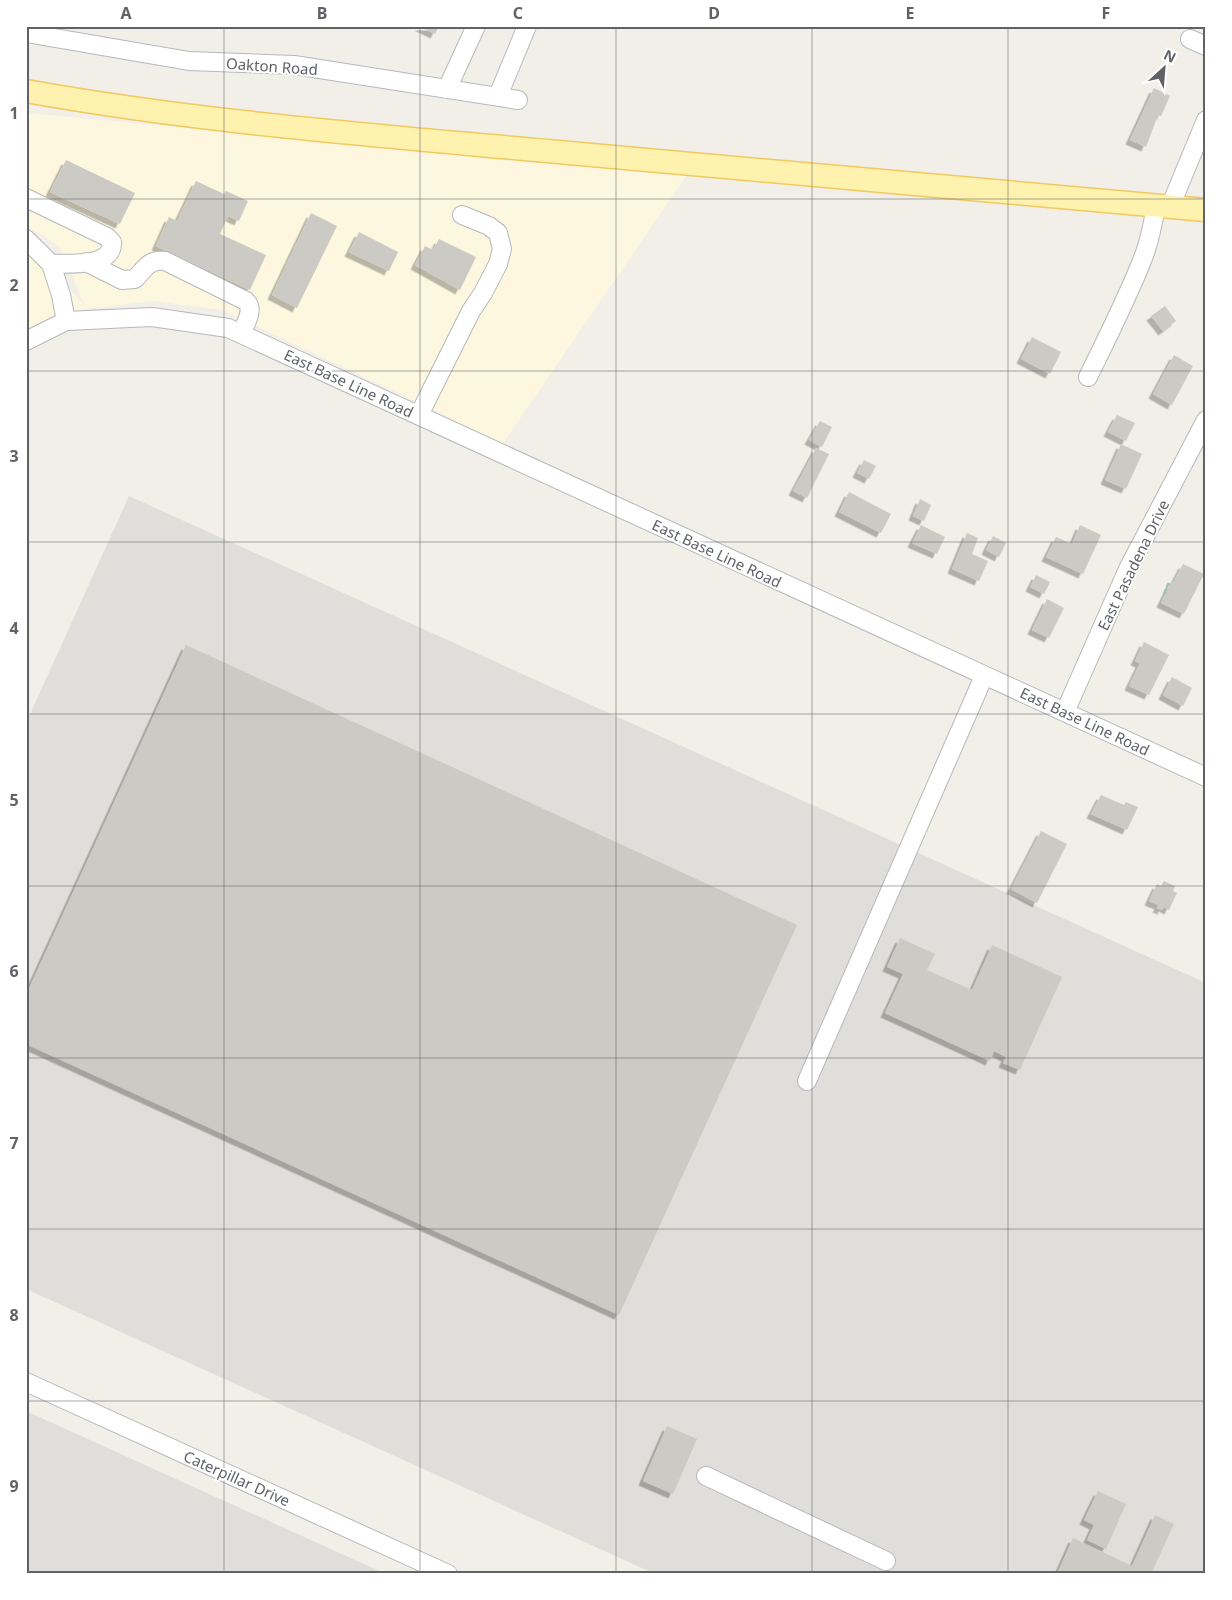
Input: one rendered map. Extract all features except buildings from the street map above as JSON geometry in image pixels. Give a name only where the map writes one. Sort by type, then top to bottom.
[{"type":"main road","points":[[26,91],[105,106],[217,119],[514,148],[1206,210]]},
{"type":"street","points":[[447,89],[476,26]]},
{"type":"street","points":[[498,96],[527,26]]},
{"type":"street","name":"Oakton Road","points":[[26,33],[189,61],[294,65],[518,100]]},
{"type":"street","points":[[1088,377],[1118,316],[1163,206],[1206,120]]},
{"type":"street","points":[[26,198],[110,239],[112,246],[108,255],[102,259],[51,264]]},
{"type":"street","points":[[419,416],[498,264],[502,249],[498,233],[489,226],[462,215]]},
{"type":"street","points":[[26,341],[66,321],[61,295],[51,264],[30,242]]},
{"type":"street","points":[[86,262],[122,280],[135,279],[151,262],[156,260],[165,261],[246,301],[251,310],[234,331]]},
{"type":"street","name":"East Base Line Road","points":[[66,321],[152,317],[234,331],[1206,777]]},
{"type":"street","name":"East Pasadena Drive","points":[[1065,712],[1128,569],[1206,420]]},
{"type":"street","points":[[807,1081],[984,676]]},
{"type":"street","name":"Caterpillar Drive","points":[[26,1382],[448,1574]]},
{"type":"street","points":[[706,1476],[886,1561]]},
{"type":"path","points":[[1164,594],[1168,584],[1170,584]]},
{"type":"shaded area","points":[[26,113],[687,175],[503,443],[223,310],[153,301],[86,309],[49,319],[26,333],[26,240],[85,306],[59,246],[26,225]]},
{"type":"shaded area","points":[[129,496],[1206,983],[1206,1574],[655,1574],[26,1289],[26,723]]},
{"type":"shaded area","points":[[26,1411],[386,1574],[26,1574]]}]
